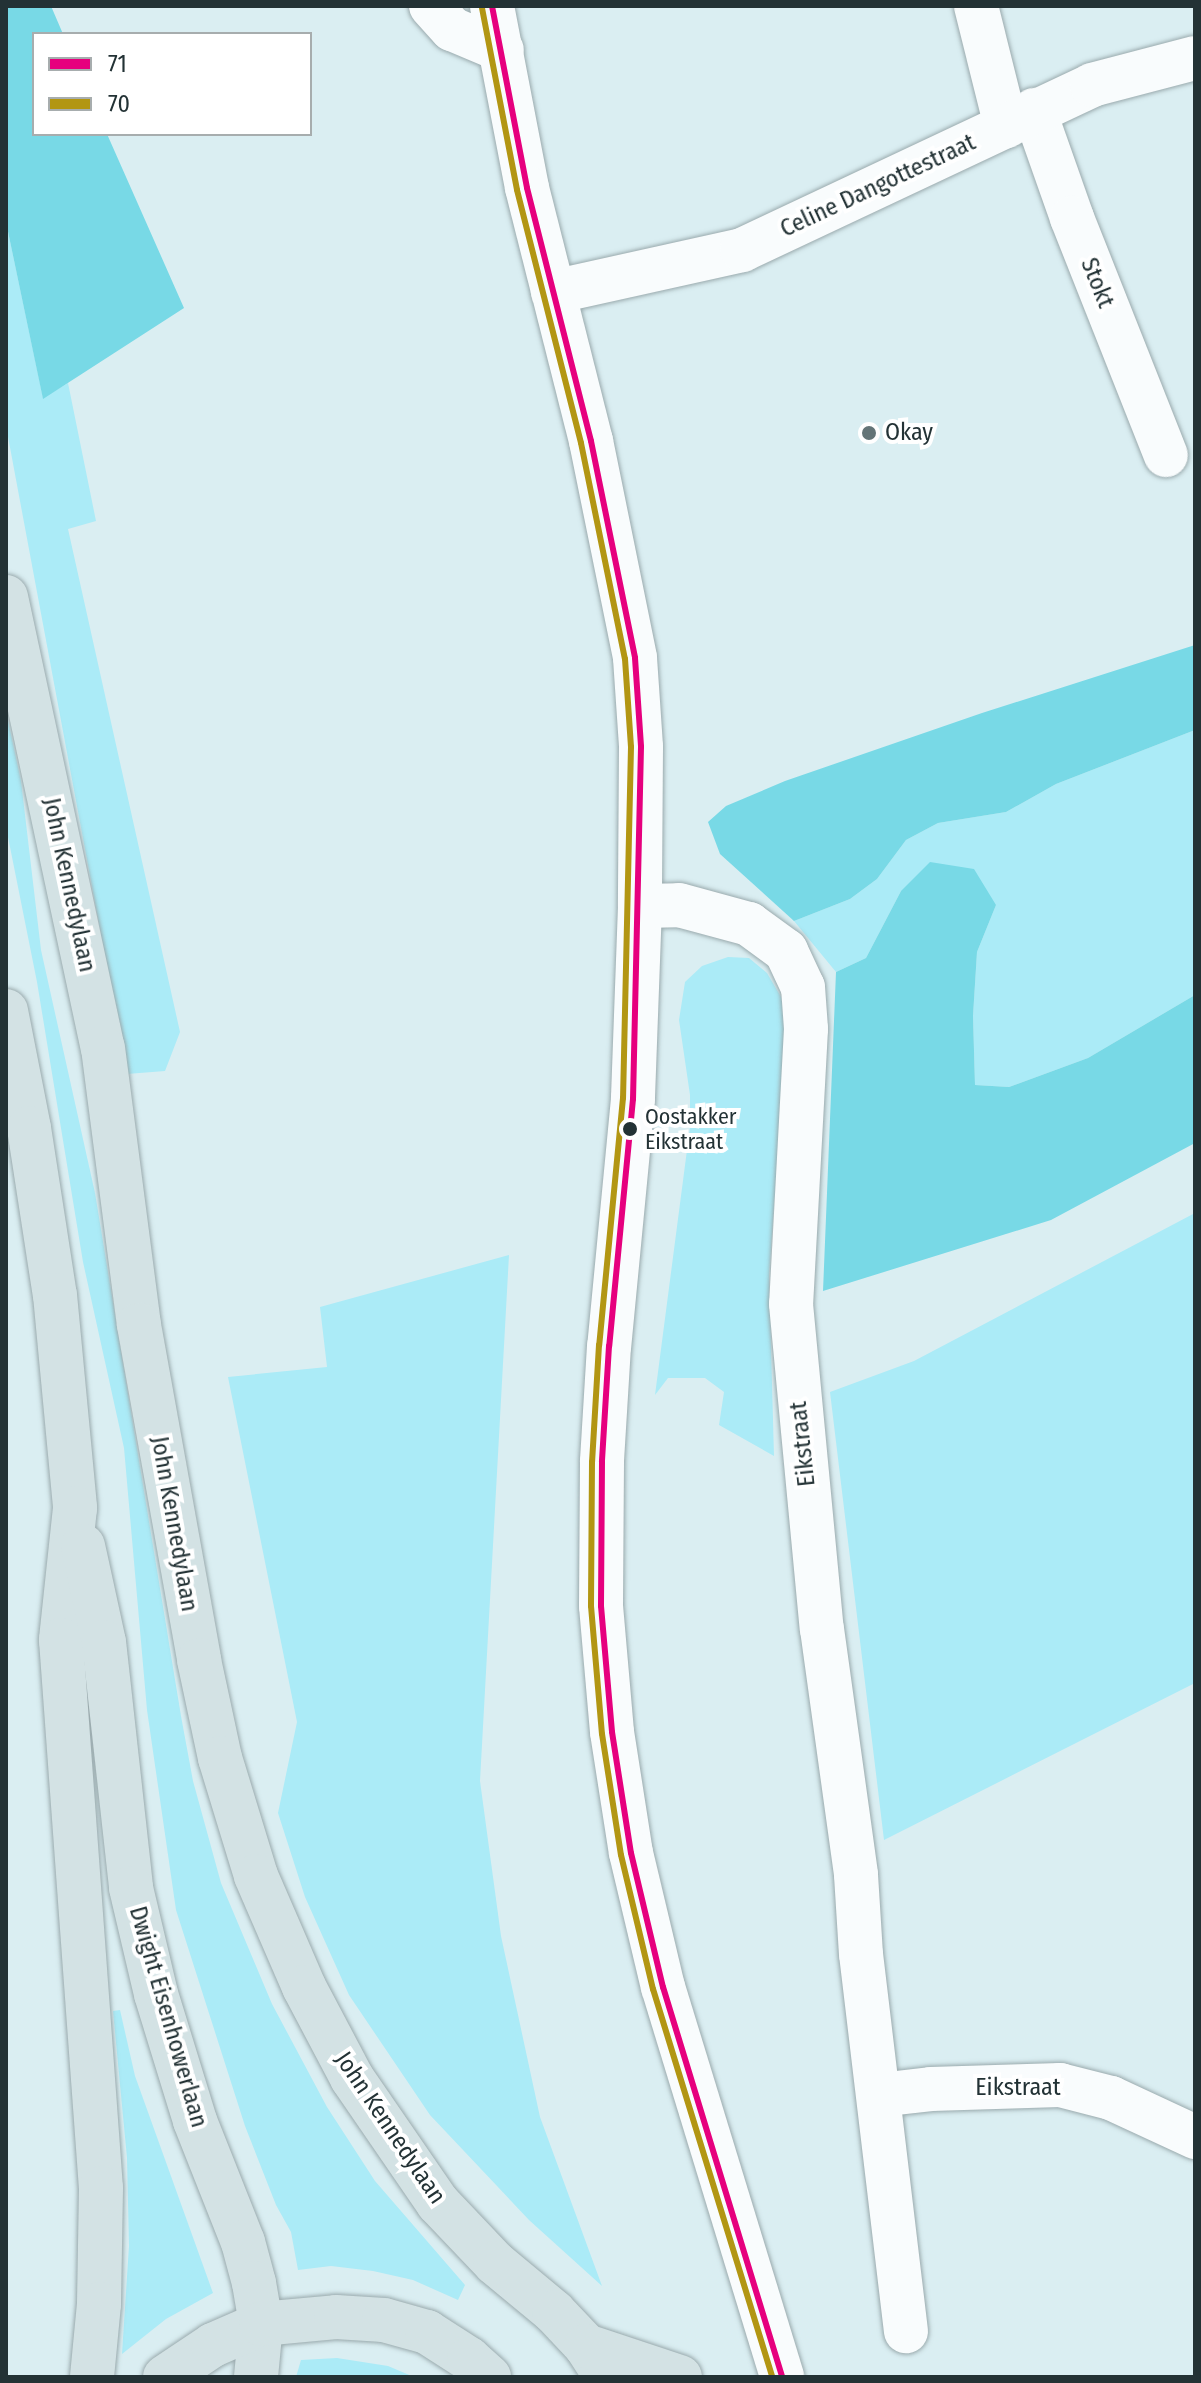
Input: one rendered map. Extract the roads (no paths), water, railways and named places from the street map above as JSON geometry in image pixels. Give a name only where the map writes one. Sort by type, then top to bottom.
[{"type":"highway","name":"John Kennedylaan","points":[[6,597],[103,1048],[139,1325],[199,1660],[220,1758],[256,1876],[304,1987],[352,2078],[438,2203],[495,2263],[554,2312],[596,2361],[680,2377]]},
{"type":"highway","points":[[6,1011],[29,1128],[55,1295],[75,1508],[61,1640],[95,2063],[101,2188],[99,2304],[92,2377]]},
{"type":"highway","name":"Dwight Eisenhowerlaan","points":[[75,1508],[104,1642],[131,1888],[156,1994],[195,2121],[243,2242],[261,2324],[256,2377]]},
{"type":"highway","points":[[165,2377],[213,2345],[261,2324],[301,2318],[384,2320],[427,2332],[469,2359],[489,2377]]},
{"type":"street","points":[[431,6],[452,29],[502,50]]},
{"type":"street","points":[[492,6],[527,188],[591,441],[635,658],[641,747],[640,906],[633,1099],[607,1374],[601,1606],[612,1732],[631,1853],[663,1987],[782,2377]]},
{"type":"street","name":"Stokt","points":[[976,6],[1020,118],[1072,218],[1166,455]]},
{"type":"street","name":"Celine Dangottestraat","points":[[553,292],[742,250],[1092,85],[1195,58]]},
{"type":"street","name":"Eikstraat","points":[[640,906],[679,905],[749,924],[786,951],[803,987],[806,1029],[791,1304],[821,1615],[856,1875],[861,1954],[906,2331]]},
{"type":"street","name":"Eikstraat","points":[[879,2095],[931,2089],[1060,2085],[1111,2098],[1195,2137]]},
{"type":"place","name":"Okay","points":[[869,433]]},
{"type":"place","name":"Oostakker Eikstraat","points":[[630,1129]]}]
